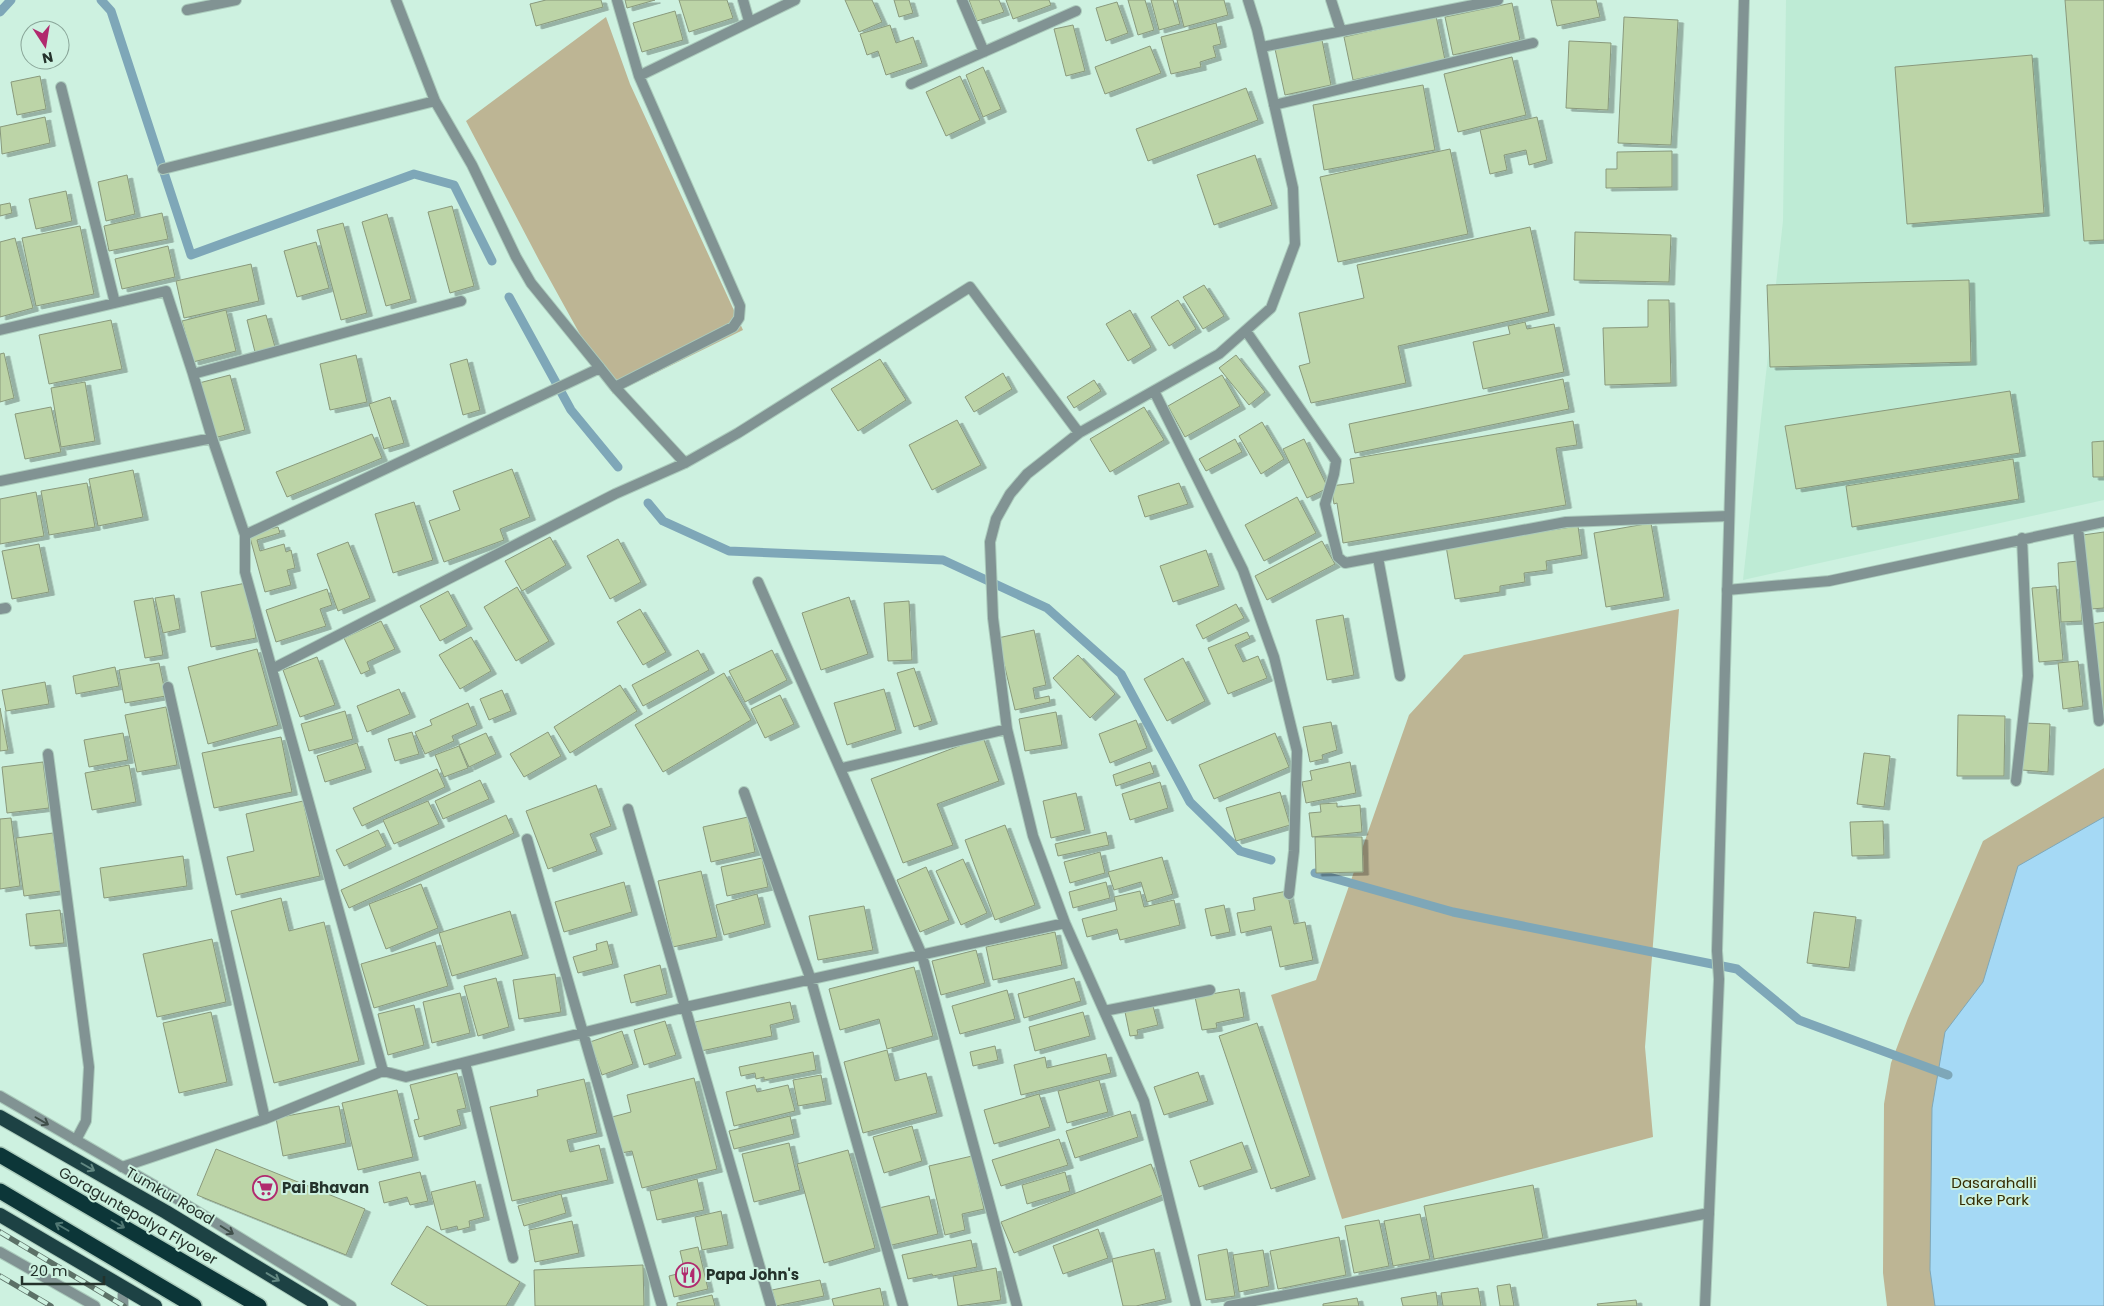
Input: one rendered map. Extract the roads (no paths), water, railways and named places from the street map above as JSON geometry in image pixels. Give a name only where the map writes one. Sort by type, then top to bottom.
[{"type":"highway","name":"Tumkur Road","points":[[0,1117],[166,1212],[321,1306]]},
{"type":"highway","name":"Goraguntepalya Flyover","points":[[0,1155],[259,1306]]},
{"type":"highway","points":[[0,1190],[194,1306]]},
{"type":"highway","points":[[0,1215],[155,1306]]},
{"type":"street","points":[[187,10],[236,0]]},
{"type":"street","points":[[396,0],[435,101],[472,165],[531,283],[615,387],[685,463]]},
{"type":"street","points":[[615,387],[733,327],[739,318],[740,306],[639,76],[618,0]]},
{"type":"street","points":[[743,0],[749,21]]},
{"type":"street","points":[[639,76],[795,0]]},
{"type":"street","points":[[962,0],[984,52]]},
{"type":"street","points":[[1196,1306],[1144,1101],[1065,923],[1034,836],[1007,729],[992,597],[990,542],[996,519],[1010,494],[1027,474],[1079,433],[1219,354],[1271,308],[1295,244],[1293,188],[1262,47],[1248,0]]},
{"type":"street","points":[[1332,0],[1341,31]]},
{"type":"street","points":[[1262,47],[1498,0]]},
{"type":"street","points":[[1705,1306],[1719,979],[1717,952],[1744,0]]},
{"type":"street","points":[[911,84],[1076,11]]},
{"type":"street","points":[[1274,105],[1533,43]]},
{"type":"street","points":[[62,87],[115,303]]},
{"type":"street","points":[[163,169],[435,101]]},
{"type":"street","points":[[272,669],[615,494],[685,463],[738,433],[970,287],[1079,433]]},
{"type":"street","points":[[0,330],[166,291],[194,374],[212,438],[245,535],[245,572],[382,1071]]},
{"type":"street","points":[[194,374],[461,301]]},
{"type":"street","points":[[1246,330],[1332,452],[1336,461],[1325,504],[1338,557],[1345,563],[1566,522],[1729,516]]},
{"type":"street","points":[[245,535],[572,383],[600,368]]},
{"type":"street","points":[[1154,391],[1242,570],[1274,657],[1297,751],[1294,851],[1289,894]]},
{"type":"street","points":[[0,480],[212,438]]},
{"type":"street","points":[[1727,590],[1829,581],[2022,538],[2104,522]]},
{"type":"street","points":[[2078,528],[2099,722]]},
{"type":"street","points":[[2016,781],[2028,676],[2022,538]]},
{"type":"street","points":[[1378,558],[1400,676]]},
{"type":"street","points":[[758,582],[842,768],[922,955],[1017,1306]]},
{"type":"street","points":[[168,687],[265,1119]]},
{"type":"street","points":[[842,768],[1007,729]]},
{"type":"street","points":[[48,754],[89,1067],[86,1120],[76,1140]]},
{"type":"street","points":[[744,792],[811,980],[903,1306]]},
{"type":"street","points":[[628,809],[771,1306]]},
{"type":"street","points":[[527,839],[662,1306]]},
{"type":"street","points":[[122,1167],[265,1119],[382,1071],[406,1077],[686,1007],[1065,923]]},
{"type":"street","points":[[1104,1011],[1210,990]]},
{"type":"street","points":[[465,1063],[513,1258]]},
{"type":"street","points":[[0,1096],[122,1167],[352,1306]]},
{"type":"street","points":[[1229,1306],[1709,1213]]},
{"type":"street","points":[[0,1252],[95,1306]]},
{"type":"street","points":[[123,1287],[123,1306]]},
{"type":"water","name":"Dasarahalli Lake Park","points":[[2104,817],[2104,1306],[1935,1306],[1930,1270],[1932,1108],[1945,1032],[1983,982],[2018,866]]},
{"type":"waterway","points":[[0,12],[11,0]]},
{"type":"waterway","points":[[101,0],[111,11],[191,255],[414,174],[454,185],[492,261]]},
{"type":"waterway","points":[[509,297],[571,410],[618,467]]},
{"type":"waterway","points":[[648,503],[663,521],[729,551],[943,560],[1047,608],[1121,674],[1190,802],[1240,851],[1271,860]]},
{"type":"waterway","points":[[1315,873],[1453,912],[1737,969],[1799,1020],[1948,1075]]},
{"type":"railway","points":[[0,1232],[124,1306]]},
{"type":"railway","points":[[0,1276],[51,1306]]},
{"type":"place","name":"Pai Bhavan","points":[[265,1188]]},
{"type":"place","name":"Papa John's","points":[[688,1275]]}]
